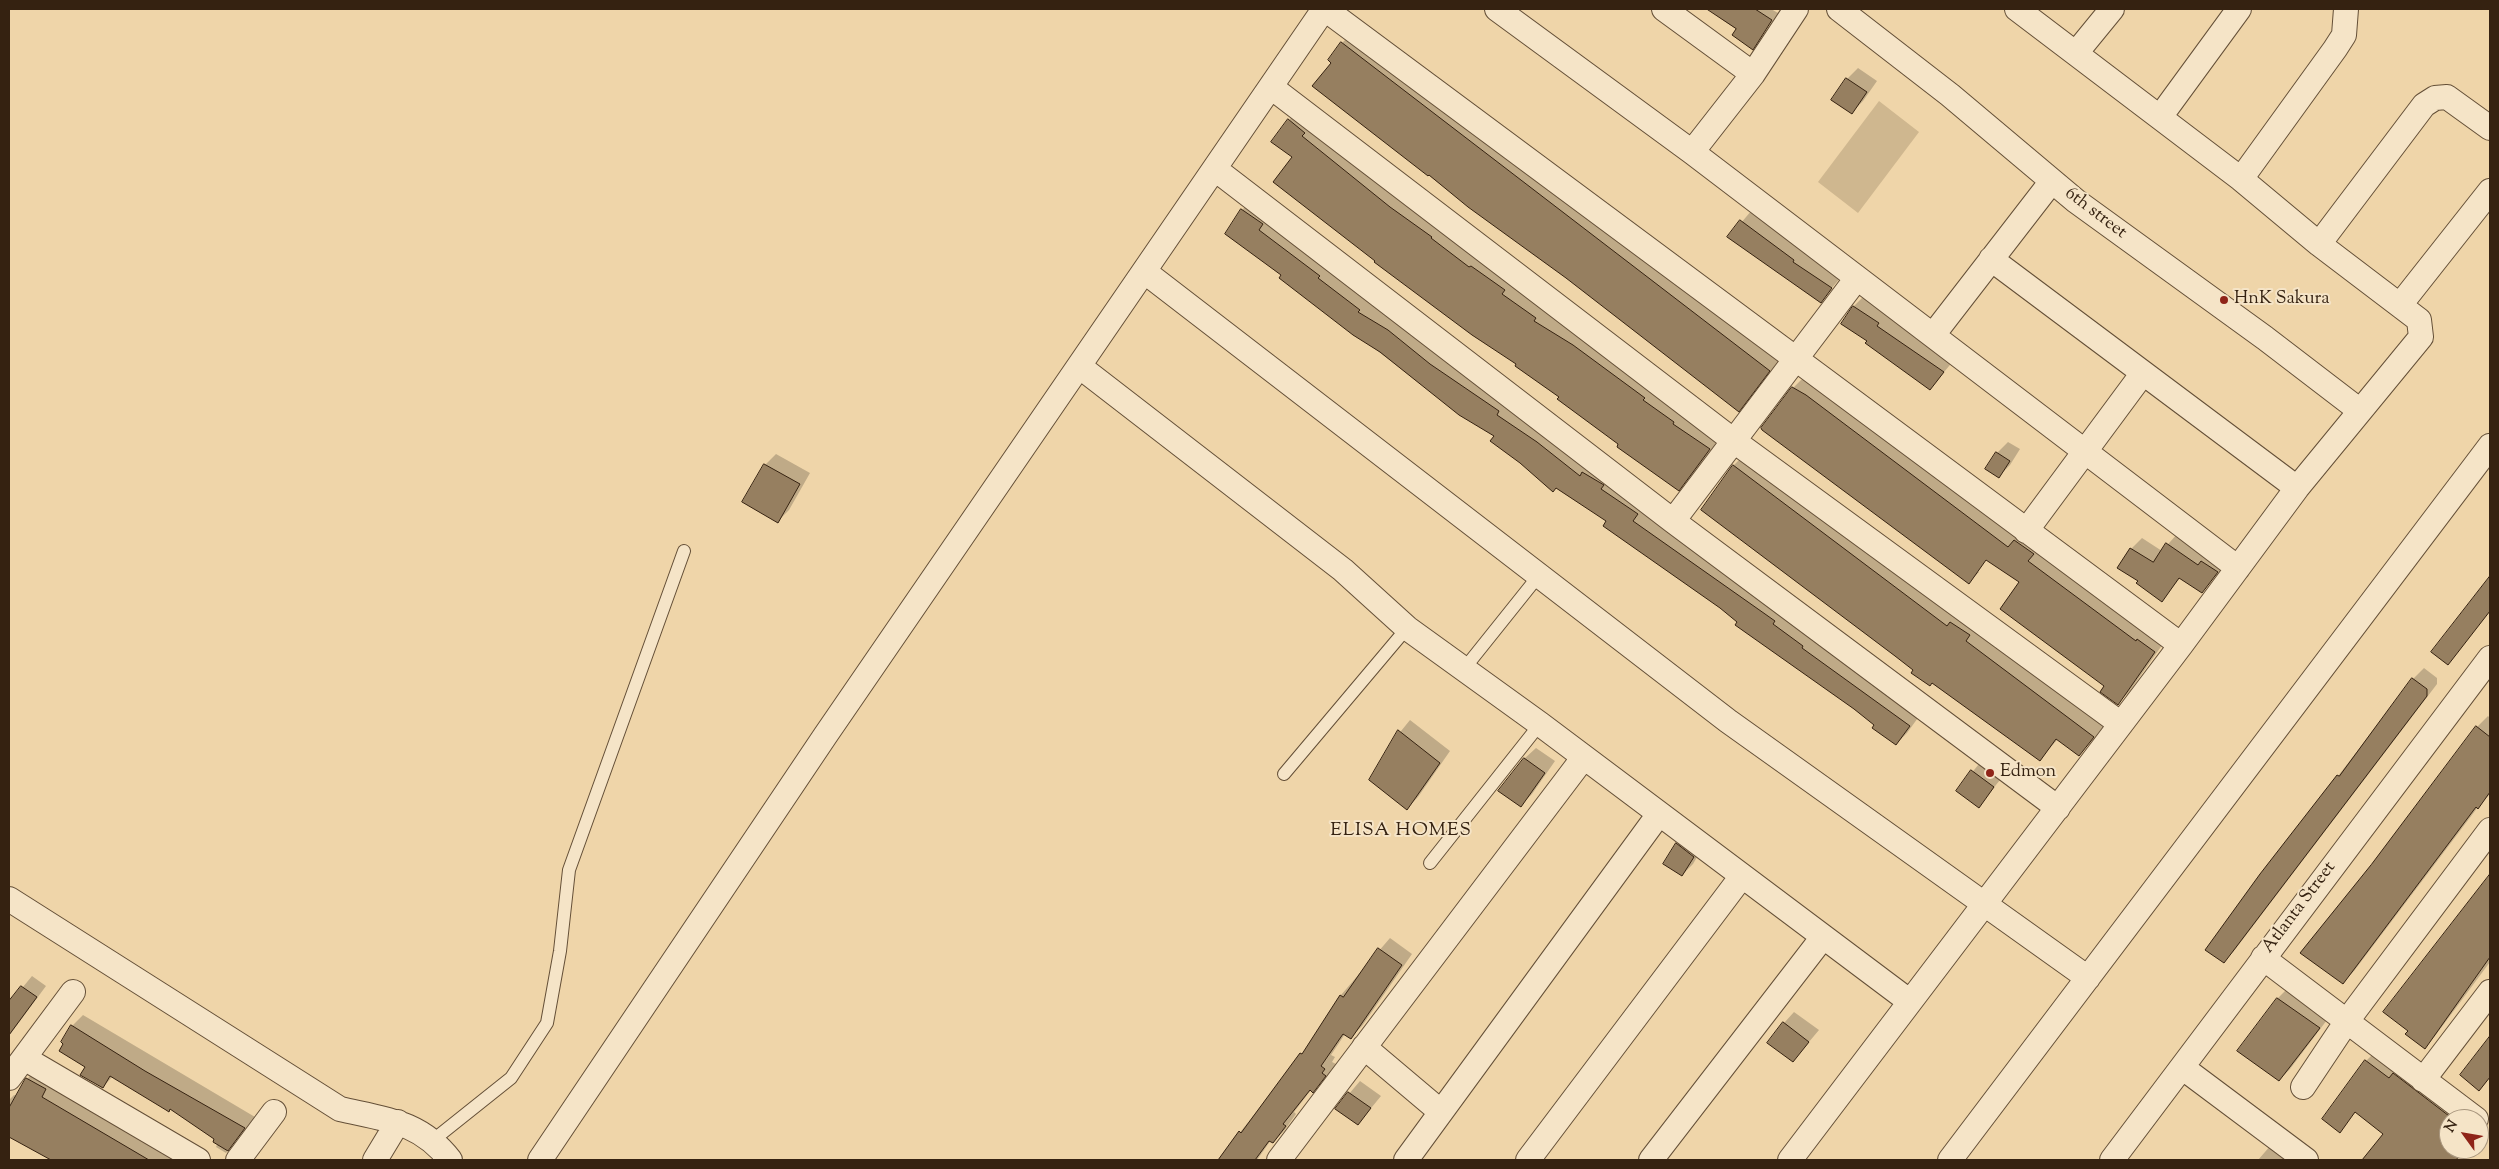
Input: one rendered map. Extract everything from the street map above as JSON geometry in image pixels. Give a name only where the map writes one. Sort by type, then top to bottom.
[{"type":"street","points":[[540,1160],[825,736],[1325,9],[2181,646]]},
{"type":"street","points":[[1497,9],[1692,152],[2238,568]]},
{"type":"street","points":[[1664,9],[1753,74]]},
{"type":"street","points":[[1692,152],[1753,74],[1796,9]]},
{"type":"street","name":"6th street","points":[[1839,9],[1950,95],[2076,201],[2265,338],[2359,410]]},
{"type":"street","points":[[1790,1160],[2181,646],[2297,488],[2359,410],[2421,337],[2419,320],[2319,244],[2241,178],[2017,9]]},
{"type":"street","points":[[2076,53],[2112,9]]},
{"type":"street","points":[[2160,117],[2238,9]]},
{"type":"street","points":[[2241,178],[2344,35],[2346,9]]},
{"type":"street","points":[[1271,87],[1734,441],[2121,724]]},
{"type":"street","points":[[2319,244],[2424,105],[2436,98],[2447,97],[2490,128]]},
{"type":"street","points":[[1215,169],[1672,521],[2058,808]]},
{"type":"street","points":[[1933,335],[2052,181]]},
{"type":"street","points":[[2400,305],[2490,191]]},
{"type":"street","points":[[1991,259],[2297,488]]},
{"type":"street","points":[[1145,272],[1540,574],[1728,721],[1986,903],[2088,978]]},
{"type":"street","points":[[1672,521],[1857,278]]},
{"type":"street","points":[[1079,366],[1343,570],[1407,628],[1540,724],[1909,1002]]},
{"type":"street","points":[[2026,531],[2144,373]]},
{"type":"street","points":[[1950,1160],[2490,446]]},
{"type":"street","name":"Atlanta Street","points":[[2116,1159],[2263,958],[2490,658]]},
{"type":"street","points":[[1278,1160],[1584,757]]},
{"type":"street","points":[[1406,1160],[1660,814]]},
{"type":"street","points":[[2303,1087],[2347,1022],[2490,830]]},
{"type":"street","points":[[1528,1160],[1742,876]]},
{"type":"street","points":[[9,899],[340,1109],[398,1122],[417,1129],[432,1141],[450,1160]]},
{"type":"street","points":[[1651,1160],[1823,937]]},
{"type":"street","points":[[2263,958],[2462,1109]]},
{"type":"street","points":[[9,1078],[73,992]]},
{"type":"street","points":[[2423,1080],[2490,992]]},
{"type":"street","points":[[1364,1047],[1441,1112]]},
{"type":"street","points":[[24,1058],[198,1160]]},
{"type":"street","points":[[2183,1068],[2306,1160]]},
{"type":"street","points":[[238,1160],[274,1112]]},
{"type":"street","points":[[375,1160],[398,1122]]},
{"type":"lane","points":[[432,1141],[511,1078],[547,1023],[560,951],[569,870],[684,551]]},
{"type":"lane","points":[[1464,669],[1540,574]]},
{"type":"lane","points":[[1284,774],[1407,628]]},
{"type":"lane","points":[[1430,863],[1540,724]]},
{"type":"shaded area","points":[[1879,101],[1919,132],[1858,213],[1818,182]]},
{"type":"building","points":[[1707,9],[1755,9],[1772,20],[1753,50],[1732,35],[1736,29]]},
{"type":"building","points":[[1341,42],[1770,371],[1739,412],[1566,278],[1468,207],[1312,86],[1331,63],[1328,60]]},
{"type":"building","points":[[1846,78],[1867,92],[1852,114],[1831,100]]},
{"type":"building","points":[[1288,119],[1305,133],[1302,136],[1390,207],[1432,237],[1469,267],[1471,266],[1505,290],[1502,294],[1536,318],[1534,321],[1573,345],[1645,398],[1643,400],[1674,422],[1673,424],[1710,449],[1679,491],[1617,447],[1618,444],[1557,399],[1559,397],[1374,262],[1273,182],[1292,157],[1271,142]]},
{"type":"building","points":[[1241,209],[1263,224],[1259,230],[1320,276],[1318,278],[1360,310],[1358,312],[1388,330],[1430,364],[1499,411],[1497,415],[1537,442],[1580,476],[1582,472],[1604,485],[1601,489],[1638,514],[1633,521],[1775,621],[1773,624],[1803,646],[1802,648],[1910,726],[1896,745],[1872,728],[1874,725],[1854,709],[1735,625],[1737,622],[1720,608],[1603,526],[1606,521],[1556,488],[1553,492],[1520,463],[1490,441],[1494,436],[1459,415],[1380,352],[1353,335],[1279,278],[1281,275],[1225,234]]},
{"type":"building","points":[[1740,220],[1794,260],[1793,262],[1832,288],[1821,303],[1727,237]]},
{"type":"building","points":[[1853,306],[1879,323],[1877,326],[1944,372],[1930,390],[1865,343],[1867,341],[1841,324]]},
{"type":"building","points":[[1792,387],[1806,395],[2008,547],[2014,540],[2034,554],[2028,561],[2136,641],[2137,639],[2155,652],[2118,705],[2100,692],[2104,686],[2000,609],[2019,582],[1986,560],[1969,584],[1762,430],[1761,428]]},
{"type":"building","points":[[1996,452],[2010,461],[1999,478],[1985,469]]},
{"type":"building","points":[[764,464],[800,484],[778,523],[742,502]]},
{"type":"building","points":[[1733,465],[1947,626],[1950,622],[1970,635],[1966,641],[2094,737],[2079,756],[2056,739],[2040,761],[1932,683],[1930,686],[1911,673],[1913,670],[1895,656],[1701,510]]},
{"type":"building","points":[[2166,543],[2198,565],[2201,561],[2218,572],[2202,593],[2179,578],[2162,602],[2136,583],[2138,581],[2117,568],[2130,548],[2153,562]]},
{"type":"building","points":[[2490,576],[2490,611],[2448,665],[2431,652]]},
{"type":"building","points":[[2412,678],[2427,689],[2427,696],[2224,963],[2205,950],[2260,874],[2337,775],[2339,776]]},
{"type":"building","points":[[2476,726],[2490,737],[2490,792],[2478,809],[2476,807],[2343,984],[2300,953],[2371,865]]},
{"type":"building","points":[[1398,730],[1440,763],[1407,810],[1369,780]]},
{"type":"building","points":[[1524,758],[1545,773],[1521,807],[1498,791]]},
{"type":"building","points":[[1971,770],[1994,787],[1979,808],[1956,791]]},
{"type":"building","points":[[1676,843],[1694,857],[1682,876],[1663,864]]},
{"type":"building","points":[[2490,874],[2490,957],[2425,1049],[2405,1034],[2408,1031],[2383,1012]]},
{"type":"building","points":[[1378,948],[1402,965],[1351,1039],[1343,1034],[1321,1066],[1325,1069],[1322,1073],[1326,1076],[1313,1093],[1310,1090],[1283,1124],[1286,1126],[1273,1143],[1269,1141],[1255,1160],[1218,1160],[1239,1131],[1241,1133],[1300,1053],[1302,1054],[1340,995],[1343,997]]},
{"type":"building","points":[[21,986],[37,997],[9,1035],[9,1001]]},
{"type":"building","points":[[2277,998],[2320,1028],[2279,1081],[2237,1051]]},
{"type":"building","points":[[1783,1022],[1809,1042],[1793,1062],[1767,1043]]},
{"type":"building","points":[[71,1025],[145,1071],[245,1128],[228,1151],[213,1142],[214,1139],[170,1109],[169,1112],[110,1076],[103,1088],[80,1075],[85,1067],[59,1051],[63,1044],[61,1042]]},
{"type":"building","points":[[2490,1036],[2490,1077],[2479,1091],[2460,1075]]},
{"type":"building","points":[[2365,1060],[2389,1078],[2393,1073],[2440,1109],[2439,1159],[2457,1159],[2362,1160],[2383,1134],[2355,1112],[2340,1133],[2322,1119]]},
{"type":"building","points":[[26,1078],[46,1089],[42,1097],[149,1160],[51,1160],[9,1137],[9,1108]]},
{"type":"building","points":[[1348,1092],[1371,1108],[1358,1125],[1335,1109]]},
{"type":"place","name":"HnK Sakura","points":[[2224,300]]},
{"type":"place","name":"Edmon","points":[[1990,773]]},
{"type":"district","name":"ELISA HOMES","points":[[1401,832]]}]
